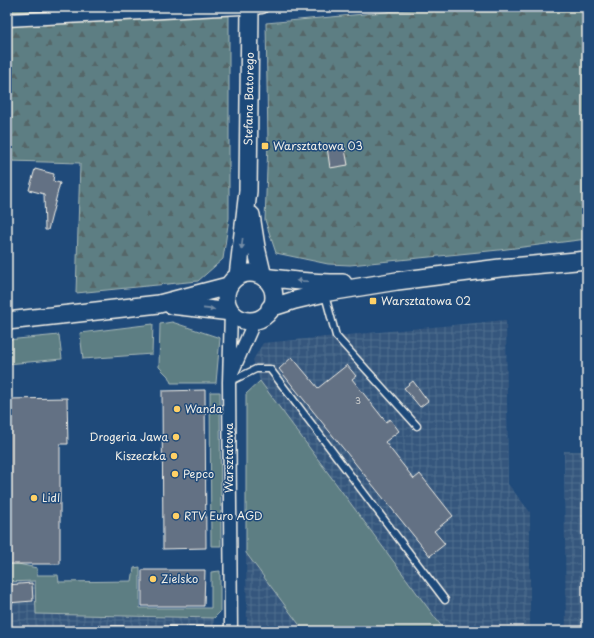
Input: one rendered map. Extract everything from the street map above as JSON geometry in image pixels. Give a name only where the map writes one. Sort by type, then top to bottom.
[{"type":"street","points":[[7,20],[254,7]]},
{"type":"street","name":"Stefana Batorego","points":[[233,281],[248,191],[254,7]]},
{"type":"street","name":"Stefana Batorego","points":[[248,191],[256,247],[263,277]]},
{"type":"street","points":[[270,308],[295,300],[397,281],[500,268],[587,260]]},
{"type":"street","points":[[7,321],[159,304],[233,281],[244,274],[251,273],[263,277],[272,288],[273,302],[267,313],[262,318],[249,321],[236,316],[231,312],[226,299],[226,292],[233,281]]},
{"type":"street","points":[[263,277],[332,283],[397,281]]},
{"type":"street","points":[[159,304],[231,312]]},
{"type":"street","name":"Warsztatowa","points":[[231,312],[229,382],[231,630]]},
{"type":"street","name":"Warsztatowa","points":[[229,382],[255,320]]},
{"type":"lane","points":[[325,294],[336,336],[417,426]]},
{"type":"lane","points":[[229,382],[256,369],[270,369],[445,600]]},
{"type":"lane","points":[[73,630],[231,630]]},
{"type":"shaded area","points":[[506,320],[508,484],[530,512],[530,631],[445,631],[260,381],[253,360],[263,343]]},
{"type":"shaded area","points":[[564,451],[587,451],[587,631],[566,631]]},
{"type":"shaded area","points":[[246,553],[304,631],[247,631]]},
{"type":"shaded area","points":[[35,581],[36,614],[214,618],[214,631],[7,631],[7,582]]},
{"type":"green space","points":[[7,7],[25,7],[26,9],[62,9],[62,7],[229,7],[229,218],[223,259],[198,281],[76,293],[80,163],[10,161],[9,10],[7,10]]},
{"type":"green space","points":[[440,7],[587,7],[587,239],[499,250],[350,265],[328,264],[276,253],[265,220],[268,143],[266,23]]},
{"type":"green space","points":[[172,322],[220,338],[216,383],[171,383],[168,376],[159,367],[160,324]]},
{"type":"green space","points":[[153,324],[152,354],[83,359],[80,333]]},
{"type":"green space","points":[[59,335],[62,359],[7,364],[7,340]]},
{"type":"green space","points":[[260,381],[445,631],[304,631],[246,553],[246,394]]},
{"type":"green space","points":[[210,392],[220,392],[221,546],[211,546]]},
{"type":"green space","points":[[7,564],[18,564],[37,568],[37,575],[58,575],[59,582],[132,581],[134,568],[140,567],[140,608],[211,608],[211,572],[220,571],[220,612],[214,618],[36,614],[35,581],[7,582]]},
{"type":"building","points":[[344,144],[348,165],[330,168],[327,147]]},
{"type":"building","points":[[35,169],[54,174],[53,181],[60,183],[48,230],[45,230],[44,194],[29,190]]},
{"type":"building","points":[[292,357],[318,388],[347,365],[356,376],[352,379],[386,422],[390,419],[399,431],[385,442],[414,479],[420,474],[453,516],[434,531],[445,544],[430,556],[279,369]]},
{"type":"building","points":[[413,381],[428,401],[420,407],[404,388]]},
{"type":"building","points":[[205,390],[206,548],[163,549],[162,391]]},
{"type":"building","name":"Lidl","points":[[67,398],[68,444],[60,444],[60,564],[7,564],[7,399]]},
{"type":"building","points":[[142,570],[205,570],[204,606],[142,606]]},
{"type":"building","points":[[32,583],[33,601],[7,603],[7,585]]},
{"type":"place","name":"Warsztatowa 03","points":[[265,146]]},
{"type":"place","name":"Warsztatowa 02","points":[[373,301]]},
{"type":"place","name":"Wanda","points":[[177,409]]},
{"type":"place","name":"Drogeria Jawa","points":[[176,437]]},
{"type":"place","name":"Kiszeczka","points":[[174,456]]},
{"type":"place","name":"Pepco","points":[[175,474]]},
{"type":"place","name":"Lidl","points":[[34,498]]},
{"type":"place","name":"RTV Euro AGD","points":[[176,516]]},
{"type":"place","name":"Zielsko","points":[[153,579]]}]
